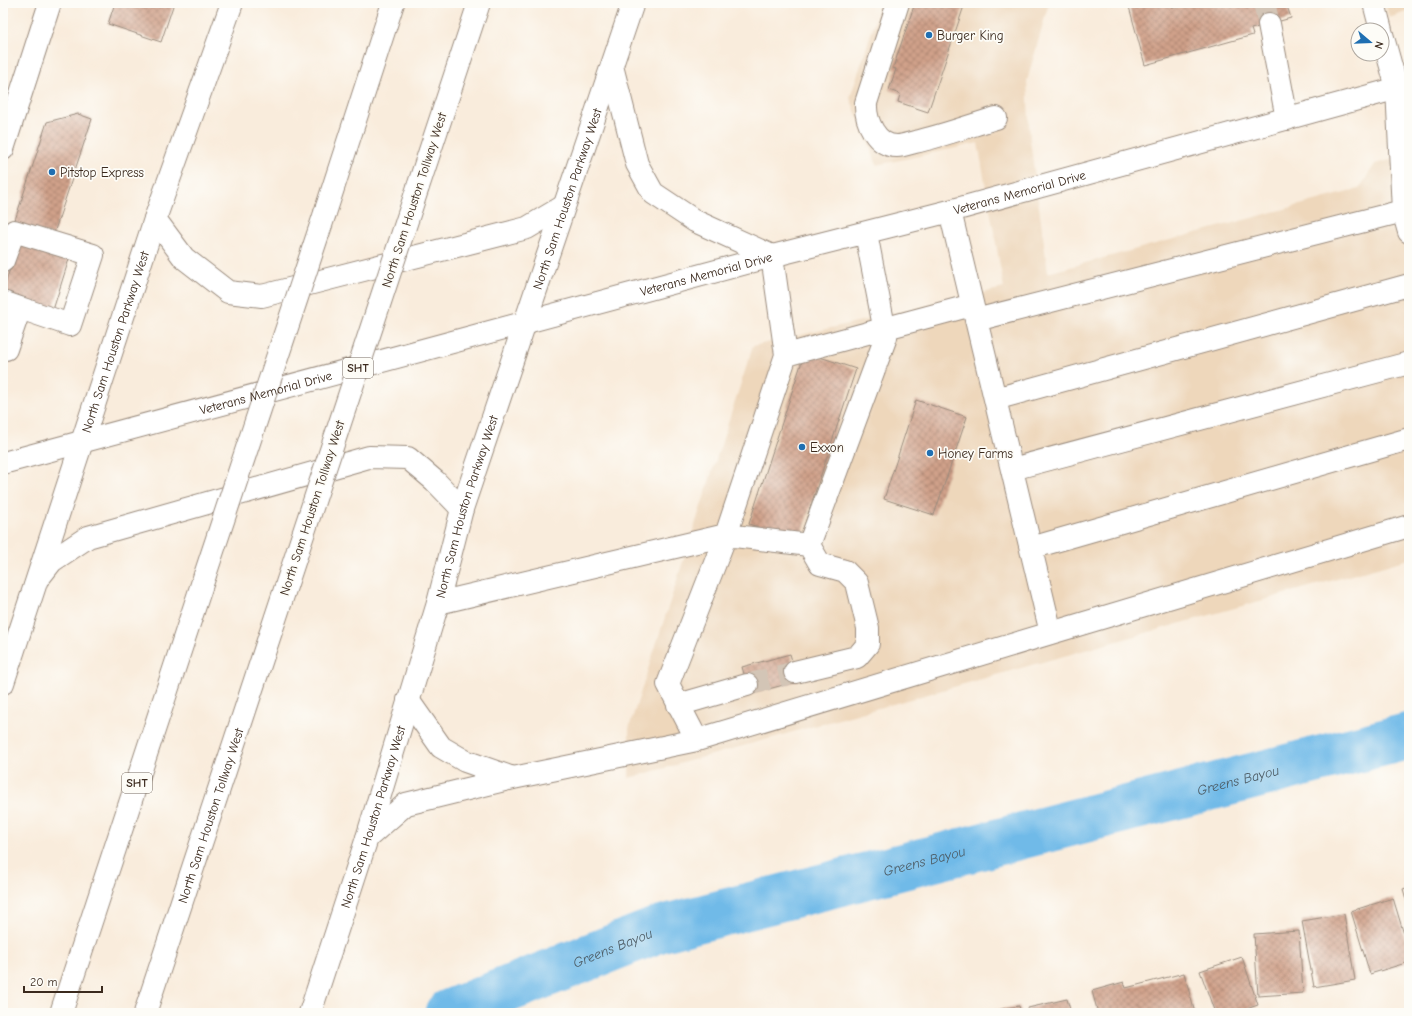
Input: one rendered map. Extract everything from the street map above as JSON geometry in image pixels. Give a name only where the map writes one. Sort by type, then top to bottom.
[{"type":"main road","points":[[3,149],[10,103],[50,3]]},
{"type":"main road","name":"North Sam Houston Parkway West","points":[[3,679],[37,580],[155,219],[232,3]]},
{"type":"main road","name":"SHT","points":[[61,1013],[393,3]]},
{"type":"main road","name":"North Sam Houston Tollway West","points":[[145,1013],[479,3]]},
{"type":"main road","name":"North Sam Houston Parkway West","points":[[310,1013],[367,838],[438,603],[462,509],[633,3]]},
{"type":"main road","points":[[898,3],[866,104],[868,123],[873,131],[888,144],[898,146],[926,140],[996,118]]},
{"type":"main road","points":[[1374,3],[1379,22]]},
{"type":"main road","points":[[1269,24],[1287,119]]},
{"type":"main road","points":[[1390,54],[1403,87],[1405,183],[1403,211],[1409,232]]},
{"type":"main road","points":[[612,66],[637,164],[653,193],[695,222],[772,256],[786,355],[726,535],[668,684],[697,740]]},
{"type":"main road","name":"Veterans Memorial Drive","points":[[3,464],[772,256],[950,211],[1403,87]]},
{"type":"main road","points":[[155,219],[184,258],[228,292],[262,296],[527,228],[564,206]]},
{"type":"main road","points":[[950,211],[1051,633]]},
{"type":"main road","points":[[786,355],[884,328],[974,312],[1403,211]]},
{"type":"main road","points":[[3,261],[14,231],[93,255],[70,325],[12,305],[6,349]]},
{"type":"main road","points":[[809,545],[886,337],[866,233]]},
{"type":"main road","points":[[995,399],[1409,285]]},
{"type":"main road","points":[[1012,469],[1409,363]]},
{"type":"main road","points":[[1031,548],[1409,440]]},
{"type":"main road","points":[[37,580],[52,561],[88,537],[369,457],[408,458],[435,481],[462,509]]},
{"type":"main road","points":[[367,838],[406,804],[514,778],[697,740],[1409,526]]},
{"type":"main road","points":[[438,603],[726,535],[809,545]]},
{"type":"main road","points":[[795,672],[858,657],[868,644],[868,628],[858,583],[845,571],[820,564],[809,545]]},
{"type":"main road","points":[[678,705],[747,685]]},
{"type":"main road","points":[[408,700],[442,747],[465,761],[514,778]]},
{"type":"shaded area","points":[[881,3],[1049,3],[1027,81],[1030,140],[1048,273],[1359,189],[1375,164],[1409,155],[1409,559],[629,778],[629,728],[753,346],[1004,288],[978,143],[877,165],[850,98]]},
{"type":"shaded area","points":[[1385,3],[1409,3],[1409,11],[1389,18]]},
{"type":"building","points":[[115,3],[174,3],[161,42],[108,24]]},
{"type":"building","name":"Burger King","points":[[915,3],[965,3],[928,112],[898,102],[900,94],[889,90],[896,69],[893,68]]},
{"type":"building","points":[[1128,3],[1172,3],[1173,8],[1193,3],[1286,3],[1291,18],[1251,29],[1253,35],[1145,65]]},
{"type":"building","name":"Pitstop Express","points":[[78,114],[92,119],[53,236],[14,223],[47,122]]},
{"type":"building","points":[[18,243],[69,259],[53,310],[3,294]]},
{"type":"building","name":"Exxon","points":[[805,352],[856,369],[799,541],[749,524]]},
{"type":"building","points":[[916,400],[967,417],[934,515],[884,499]]},
{"type":"building","points":[[790,654],[798,681],[750,694],[742,667]]},
{"type":"building","points":[[1409,887],[1409,909],[1403,889]]},
{"type":"building","points":[[1393,898],[1409,951],[1409,962],[1370,974],[1351,911]]},
{"type":"building","points":[[1344,914],[1355,980],[1314,987],[1302,921]]},
{"type":"building","points":[[1299,931],[1303,993],[1258,996],[1254,934]]},
{"type":"building","points":[[1242,957],[1258,1005],[1235,1013],[1215,1013],[1200,971]]},
{"type":"building","points":[[1184,973],[1195,1013],[1098,1013],[1092,991],[1124,982],[1126,988]]},
{"type":"building","points":[[1067,999],[1071,1013],[1029,1013],[1028,1008]]},
{"type":"building","points":[[1019,1006],[1021,1013],[985,1013],[985,1012]]},
{"type":"waterway","name":"Greens Bayou","points":[[448,1013],[660,929],[1409,736]]},
{"type":"tunnel","points":[[1264,3],[1269,24]]},
{"type":"tunnel","points":[[747,685],[795,672]]},
{"type":"place","name":"Burger King","points":[[929,35]]},
{"type":"place","name":"Pitstop Express","points":[[52,172]]},
{"type":"place","name":"Exxon","points":[[802,447]]},
{"type":"place","name":"Honey Farms","points":[[930,453]]}]
